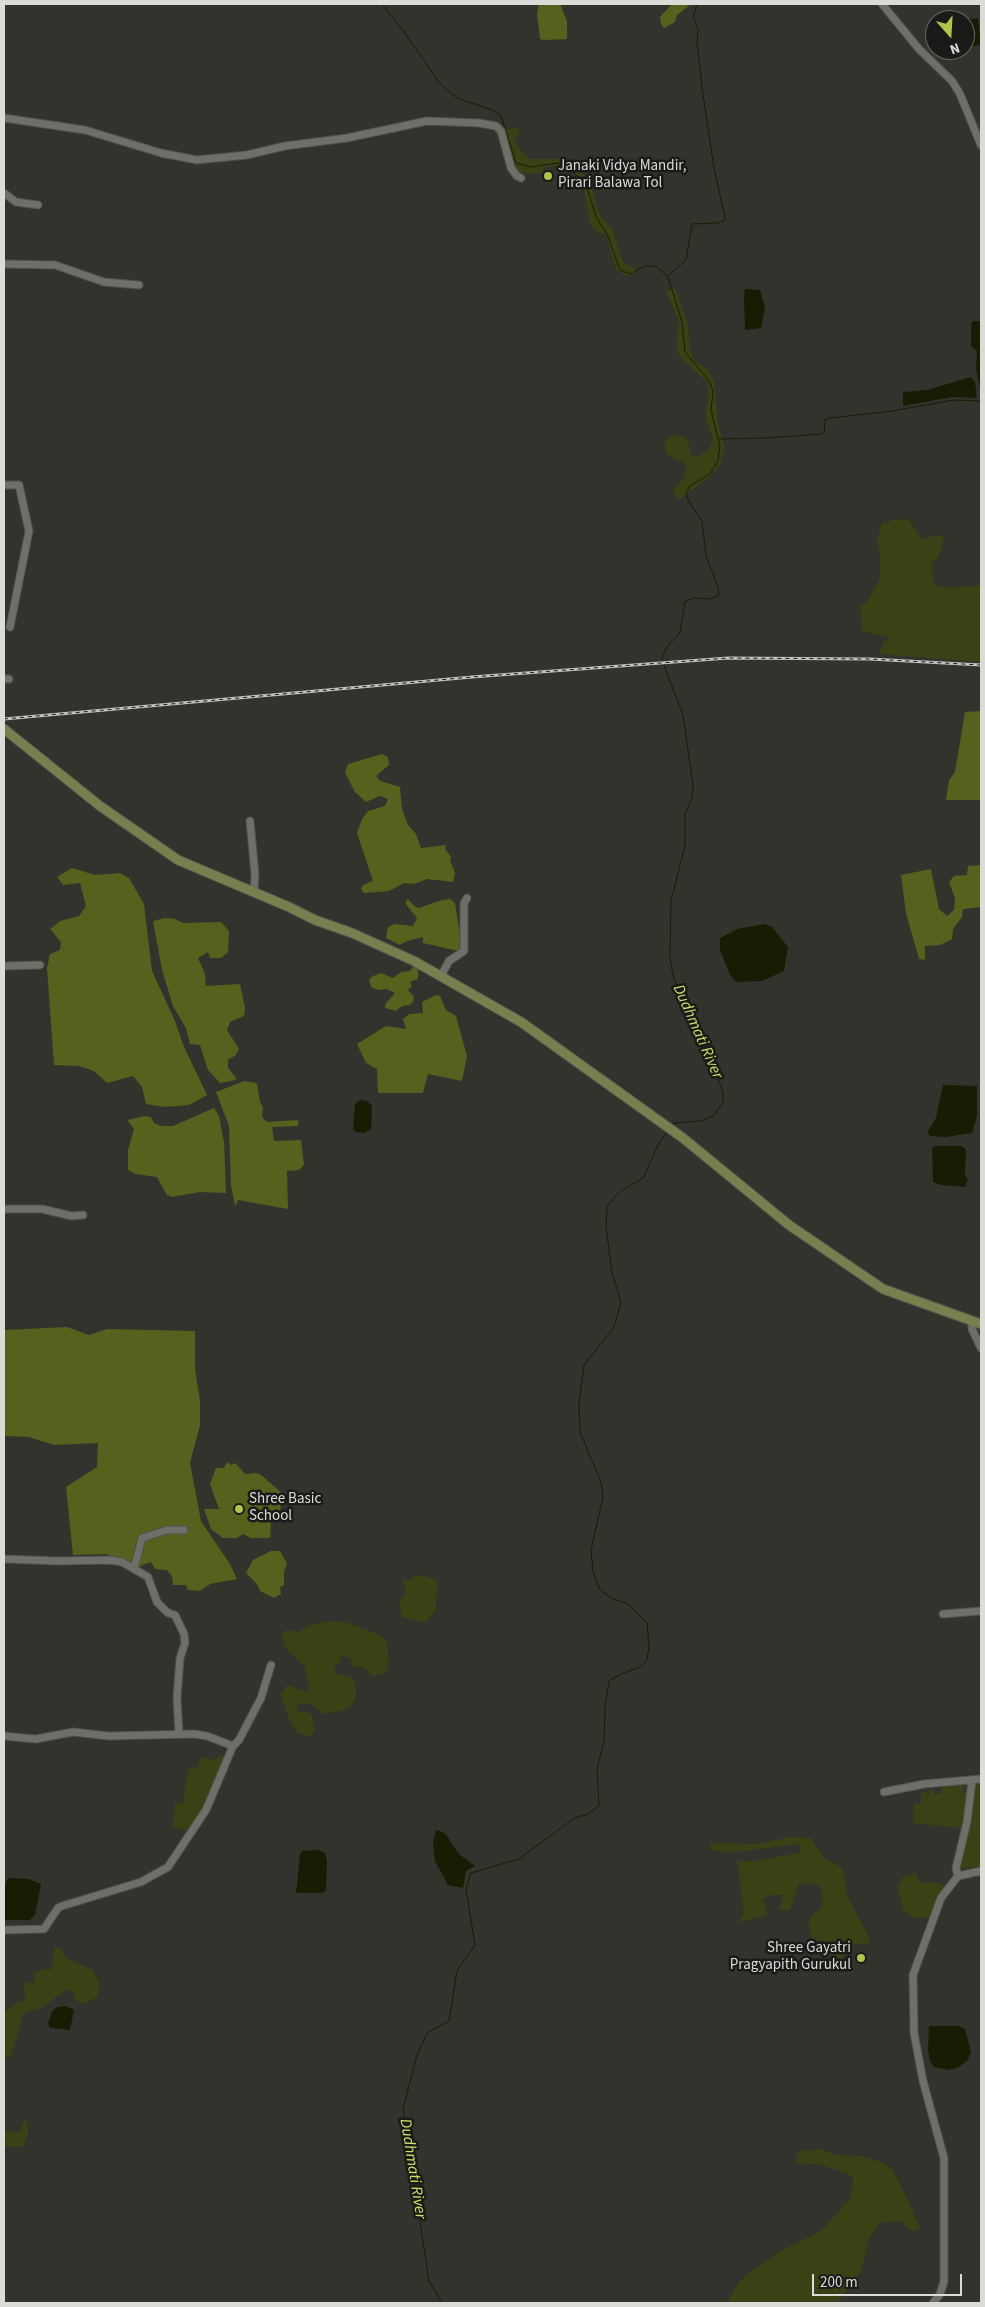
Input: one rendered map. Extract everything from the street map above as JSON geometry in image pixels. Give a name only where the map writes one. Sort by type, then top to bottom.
[{"type":"main road","points":[[4,729],[100,806],[178,860],[414,961],[522,1022],[683,1138],[770,1210],[858,1274],[883,1289],[977,1322]]},
{"type":"street","points":[[882,4],[919,49],[952,82],[960,94],[981,145]]},
{"type":"street","points":[[4,118],[85,130],[161,153],[197,160],[247,155],[285,146],[346,138],[427,121],[479,123],[496,126],[501,131],[511,168],[517,176],[522,178]]},
{"type":"street","points":[[4,193],[16,202],[38,206]]},
{"type":"street","points":[[4,264],[55,265],[104,282],[139,285]]},
{"type":"street","points":[[4,485],[19,485],[29,531],[10,627]]},
{"type":"street","points":[[250,821],[254,892]]},
{"type":"street","points":[[441,976],[449,961],[464,951],[464,903],[467,898]]},
{"type":"street","points":[[4,966],[40,965]]},
{"type":"street","points":[[4,1209],[42,1209],[72,1216],[83,1215]]},
{"type":"street","points":[[977,1322],[972,1330],[981,1348]]},
{"type":"street","points":[[134,1569],[142,1538],[167,1530],[184,1530]]},
{"type":"street","points":[[4,1559],[58,1561],[97,1558],[122,1562],[148,1577],[157,1602],[168,1613],[174,1615],[184,1634],[185,1643],[180,1658],[177,1698],[179,1733]]},
{"type":"street","points":[[943,1614],[981,1612]]},
{"type":"street","points":[[4,1930],[44,1929],[58,1908],[62,1906],[141,1882],[168,1867],[206,1810],[233,1746],[257,1707],[271,1665]]},
{"type":"street","points":[[4,1736],[36,1739],[73,1732],[109,1736],[179,1733],[202,1735],[233,1746]]},
{"type":"street","points":[[884,1792],[924,1784],[981,1779]]},
{"type":"street","points":[[958,1876],[956,1868],[967,1822],[972,1781]]},
{"type":"street","points":[[933,2303],[940,2294],[944,2282],[944,2158],[923,2081],[914,2033],[913,1975],[941,1898],[958,1876],[981,1871]]},
{"type":"green space","points":[[539,4],[560,4],[567,21],[567,39],[540,39],[537,13]]},
{"type":"green space","points":[[672,4],[691,4],[677,15],[675,22],[664,28],[660,17]]},
{"type":"green space","points":[[515,128],[519,130],[519,135],[514,139],[519,149],[529,159],[562,159],[569,162],[585,176],[591,184],[598,212],[613,231],[622,259],[625,264],[632,266],[636,272],[635,274],[625,276],[616,269],[605,233],[598,233],[590,223],[584,189],[578,176],[560,166],[545,167],[540,174],[522,173],[516,170],[512,163],[503,130]]},
{"type":"green space","points":[[675,288],[688,325],[690,350],[695,362],[705,367],[714,380],[718,424],[725,448],[720,465],[714,473],[680,499],[676,498],[673,489],[683,479],[687,466],[666,452],[664,445],[666,439],[674,435],[684,437],[688,441],[691,455],[697,457],[709,449],[713,440],[705,417],[709,394],[707,382],[679,355],[676,345],[679,321],[666,291]]},
{"type":"green space","points":[[908,519],[922,539],[938,535],[944,539],[938,558],[932,562],[933,581],[937,586],[953,588],[981,585],[981,662],[879,654],[884,641],[891,638],[862,631],[860,606],[867,601],[880,579],[880,553],[877,541],[882,522],[887,523],[892,520]]},
{"type":"green space","points":[[981,711],[981,800],[946,800],[949,780],[955,772],[965,712]]},
{"type":"green space","points":[[382,754],[388,757],[389,765],[376,776],[380,781],[400,787],[402,809],[408,825],[416,834],[421,848],[446,845],[445,849],[451,857],[450,860],[455,873],[453,882],[427,879],[414,884],[404,883],[389,891],[364,893],[361,889],[363,885],[373,881],[357,833],[362,819],[368,811],[385,806],[388,799],[380,796],[366,802],[355,792],[345,773],[348,764]]},
{"type":"green space","points":[[981,865],[981,907],[963,909],[962,917],[953,929],[952,939],[940,945],[925,946],[925,960],[919,959],[906,913],[901,875],[931,869],[939,909],[947,916],[954,910],[955,898],[949,882],[954,876],[967,875],[968,866]]},
{"type":"green space","points":[[72,868],[95,875],[120,873],[129,878],[144,904],[152,971],[175,1021],[184,1047],[207,1095],[189,1105],[165,1107],[146,1104],[142,1087],[133,1076],[107,1083],[94,1071],[79,1066],[54,1065],[47,968],[50,954],[60,950],[61,942],[50,929],[60,921],[79,916],[86,906],[80,883],[63,885],[57,877]]},
{"type":"green space","points":[[408,899],[414,906],[419,908],[442,900],[450,899],[455,903],[462,947],[458,951],[423,943],[423,937],[400,945],[386,938],[388,927],[394,924],[413,926],[417,918],[405,903]]},
{"type":"green space","points":[[165,918],[175,919],[183,923],[221,922],[229,931],[228,952],[221,958],[210,958],[208,952],[198,958],[205,974],[206,986],[240,984],[245,1008],[244,1016],[230,1022],[227,1030],[239,1049],[236,1055],[228,1060],[228,1068],[237,1079],[220,1083],[208,1070],[200,1045],[190,1044],[186,1028],[173,1006],[162,970],[153,921]]},
{"type":"green space","points":[[414,965],[418,968],[418,979],[410,982],[412,986],[408,990],[414,997],[413,1002],[410,1005],[402,1006],[396,1011],[385,1008],[386,1003],[395,993],[386,989],[372,988],[369,981],[371,977],[381,973],[393,978],[401,972],[410,971]]},
{"type":"green space","points":[[436,995],[440,996],[446,1010],[456,1016],[467,1056],[462,1081],[428,1074],[423,1093],[378,1093],[377,1069],[366,1063],[357,1044],[386,1026],[406,1029],[403,1019],[409,1014],[423,1013],[422,1002]]},
{"type":"green space","points":[[244,1081],[257,1083],[260,1102],[263,1108],[262,1117],[267,1122],[298,1120],[298,1126],[272,1127],[274,1141],[301,1140],[304,1165],[299,1170],[287,1171],[288,1209],[238,1200],[235,1206],[231,1185],[229,1126],[216,1092]]},
{"type":"green space","points":[[214,1108],[219,1116],[224,1142],[226,1193],[200,1192],[172,1197],[167,1195],[157,1177],[135,1174],[128,1170],[128,1150],[134,1129],[127,1120],[145,1116],[151,1117],[154,1123],[161,1126],[173,1126]]},
{"type":"green space","points":[[67,1327],[89,1335],[107,1329],[195,1331],[195,1369],[200,1401],[200,1425],[190,1463],[201,1521],[230,1564],[237,1579],[210,1584],[200,1591],[188,1590],[186,1585],[173,1585],[172,1576],[167,1570],[155,1569],[151,1562],[142,1565],[138,1569],[106,1554],[73,1555],[66,1487],[97,1467],[98,1443],[54,1445],[29,1437],[4,1436],[4,1330]]},
{"type":"green space","points":[[227,1462],[231,1465],[235,1463],[245,1474],[256,1473],[261,1475],[283,1494],[279,1515],[269,1516],[271,1525],[270,1538],[251,1538],[243,1534],[237,1538],[223,1538],[211,1529],[204,1509],[219,1509],[210,1484],[216,1468],[224,1468]]},
{"type":"green space","points":[[271,1551],[280,1551],[287,1564],[284,1572],[284,1585],[280,1587],[281,1594],[274,1598],[260,1591],[257,1584],[246,1573],[253,1560]]},
{"type":"green space","points":[[422,1575],[436,1580],[438,1591],[435,1598],[436,1609],[426,1622],[402,1617],[399,1602],[406,1591],[402,1579],[411,1581],[414,1576]]},
{"type":"green space","points":[[333,1621],[349,1623],[382,1636],[387,1643],[389,1665],[386,1673],[373,1676],[363,1667],[352,1667],[351,1658],[341,1656],[340,1663],[334,1667],[336,1674],[353,1678],[356,1686],[355,1700],[346,1710],[329,1713],[321,1713],[311,1704],[298,1704],[296,1707],[298,1711],[310,1713],[315,1729],[310,1736],[305,1736],[297,1733],[292,1726],[280,1695],[287,1685],[307,1692],[309,1689],[305,1668],[284,1647],[281,1635],[286,1630],[298,1632],[313,1624]]},
{"type":"green space","points":[[219,1755],[227,1758],[206,1804],[188,1831],[173,1827],[175,1803],[183,1804],[186,1778],[190,1768],[198,1767],[200,1757],[215,1760]]},
{"type":"green space","points":[[978,1782],[981,1782],[981,1867],[959,1868],[974,1788]]},
{"type":"green space","points":[[963,1783],[963,1792],[969,1792],[962,1828],[913,1823],[914,1804],[921,1804],[921,1791],[930,1795],[929,1790],[934,1790],[935,1794],[941,1794],[941,1784]]},
{"type":"green space","points":[[790,1837],[811,1838],[824,1858],[843,1868],[847,1895],[870,1939],[866,1946],[861,1943],[849,1947],[841,1960],[827,1972],[826,1966],[832,1959],[829,1944],[812,1938],[808,1921],[814,1913],[821,1909],[823,1897],[820,1886],[799,1883],[790,1910],[779,1910],[783,1895],[771,1895],[762,1899],[768,1915],[738,1923],[744,1913],[737,1861],[753,1861],[800,1853],[800,1844],[728,1853],[710,1849],[711,1843],[758,1844]]},
{"type":"green space","points":[[915,1873],[921,1883],[935,1882],[946,1886],[941,1891],[932,1918],[915,1918],[904,1911],[897,1887],[903,1877]]},
{"type":"green space","points":[[55,1947],[61,1949],[66,1958],[93,1970],[100,1985],[97,1997],[83,2004],[75,2000],[72,1991],[66,1990],[40,2009],[27,2011],[23,2016],[11,2057],[4,2058],[4,2013],[17,2002],[25,2000],[24,1981],[33,1984],[35,1972],[44,1969],[51,1970]]},
{"type":"green space","points":[[27,2120],[28,2135],[23,2147],[4,2146],[4,2131],[20,2132],[23,2122]]},
{"type":"green space","points":[[820,2149],[836,2155],[862,2156],[886,2164],[892,2169],[903,2190],[920,2229],[911,2231],[900,2221],[879,2223],[869,2239],[861,2271],[837,2303],[727,2303],[739,2282],[745,2276],[782,2250],[821,2231],[850,2199],[853,2176],[822,2165],[797,2163],[796,2155],[802,2151]]},
{"type":"shaded area","points":[[975,18],[978,18],[981,44],[975,46]]},
{"type":"shaded area","points":[[745,289],[760,290],[765,307],[761,328],[745,330]]},
{"type":"shaded area","points":[[973,321],[981,321],[981,393],[976,368],[977,351],[971,346],[971,324]]},
{"type":"shaded area","points":[[971,377],[975,382],[977,398],[952,397],[903,406],[903,392],[927,390]]},
{"type":"shaded area","points":[[765,924],[772,927],[788,947],[784,971],[762,981],[736,982],[730,975],[720,950],[720,938],[737,929]]},
{"type":"shaded area","points":[[943,1085],[977,1086],[977,1116],[972,1133],[946,1137],[930,1136],[927,1133],[936,1118]]},
{"type":"shaded area","points":[[361,1100],[367,1101],[372,1106],[371,1129],[364,1133],[356,1132],[353,1129],[355,1104]]},
{"type":"shaded area","points":[[934,1146],[961,1146],[966,1149],[965,1175],[968,1180],[965,1187],[941,1185],[933,1182],[932,1149]]},
{"type":"shaded area","points":[[436,1830],[445,1833],[459,1854],[475,1866],[466,1871],[463,1888],[448,1885],[435,1861],[433,1843]]},
{"type":"shaded area","points":[[319,1850],[325,1853],[327,1861],[326,1890],[323,1893],[296,1893],[302,1851]]},
{"type":"shaded area","points":[[8,1878],[29,1879],[41,1884],[35,1915],[30,1920],[4,1920],[4,1886]]},
{"type":"shaded area","points":[[65,2006],[74,2010],[70,2030],[50,2028],[48,2024],[52,2011],[57,2007]]},
{"type":"shaded area","points":[[929,2026],[959,2026],[965,2029],[971,2052],[967,2061],[957,2068],[948,2070],[934,2067],[930,2061],[928,2050]]},
{"type":"waterway","name":"Dudhmati River","points":[[382,4],[405,33],[438,81],[448,91],[459,99],[493,110],[501,116],[516,163],[531,167],[557,163],[565,165],[582,180],[587,187],[596,217],[607,234],[620,270],[630,274],[645,266],[656,266],[668,277],[682,322],[685,352],[710,382],[713,392],[711,410],[720,446],[718,461],[710,474],[690,486],[686,493],[689,502],[702,521],[706,556],[718,587],[719,595],[711,599],[695,598],[685,601],[680,633],[666,648],[662,660],[683,715],[693,785],[692,798],[685,814],[685,845],[671,901],[670,957],[673,976],[692,1028],[710,1058],[723,1092],[723,1103],[713,1116],[701,1121],[673,1123],[672,1126]]},
{"type":"waterway","points":[[668,276],[686,260],[692,224],[717,223],[724,221],[725,218],[714,168],[702,88],[697,41],[698,28],[693,17],[697,4]]},
{"type":"waterway","points":[[719,439],[821,434],[825,431],[824,421],[829,418],[886,412],[954,400],[981,401]]},
{"type":"waterway","name":"Dudhmati River","points":[[442,2303],[429,2281],[403,2109],[417,2055],[427,2033],[449,2021],[457,1971],[475,1945],[466,1889],[471,1873],[519,1859],[575,1818],[588,1814],[599,1806],[597,1769],[604,1741],[605,1707],[609,1681],[640,1667],[647,1660],[649,1646],[647,1623],[628,1604],[615,1600],[600,1590],[593,1572],[591,1550],[603,1497],[601,1482],[580,1432],[579,1403],[584,1365],[614,1327],[621,1302],[612,1273],[606,1227],[607,1206],[618,1193],[643,1178],[659,1143],[668,1131]]},
{"type":"railway","points":[[4,719],[472,677],[728,658],[870,659],[981,665]]},
{"type":"place","name":"Janaki Vidya Mandir, Pirari Balawa Tol","points":[[548,176]]},
{"type":"place","name":"Shree Basic School","points":[[239,1509]]},
{"type":"place","name":"Shree Gayatri Pragyapith Gurukul","points":[[861,1958]]}]
